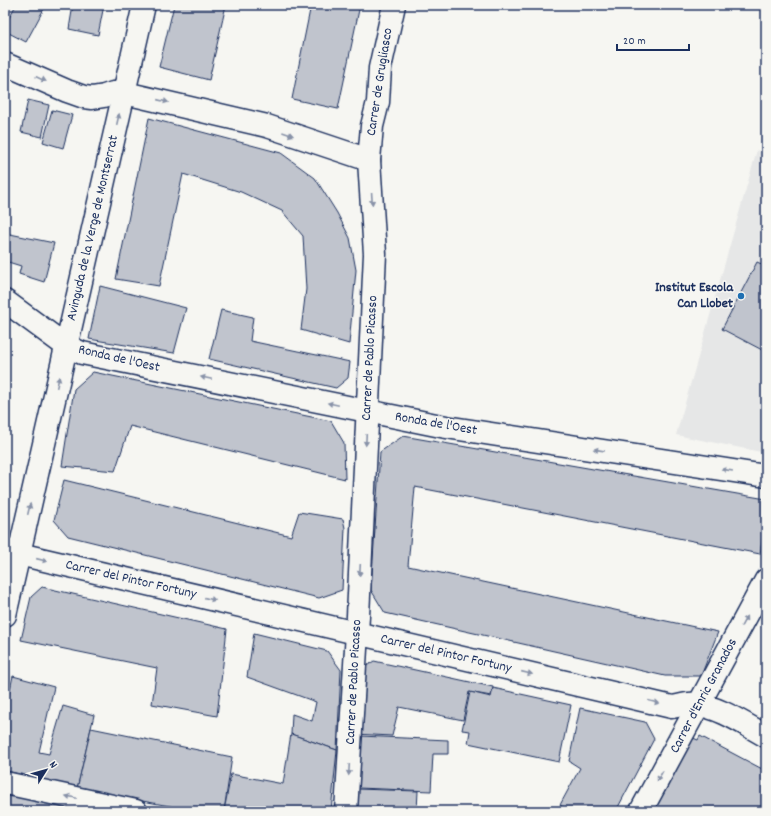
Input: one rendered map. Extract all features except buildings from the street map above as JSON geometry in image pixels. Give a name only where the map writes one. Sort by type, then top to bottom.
[{"type":"street","name":"Avinguda de la Verge de Montserrat","points":[[5,615],[12,551],[66,346],[144,5]]},
{"type":"street","name":"Carrer de Grugliasco","points":[[369,160],[372,126],[378,102],[380,68],[394,5]]},
{"type":"street","points":[[5,64],[84,96],[92,98],[114,93],[124,93],[267,126],[369,160]]},
{"type":"street","name":"Carrer de Pablo Picasso","points":[[346,811],[375,254],[369,160]]},
{"type":"street","name":"Ronda de l'Oest","points":[[5,301],[66,346],[82,353],[446,427],[766,476]]},
{"type":"street","name":"Carrer del Pintor Fortuny","points":[[12,551],[672,706],[692,704],[699,705],[720,711],[766,736]]},
{"type":"street","name":"Carrer d'Enric Granados","points":[[641,811],[766,580]]},
{"type":"street","points":[[5,783],[136,811]]},
{"type":"shaded area","name":"Institut Escola Can Llobet","points":[[757,150],[766,156],[766,453],[676,435]]},
{"type":"place","name":"Institut Escola Can Llobet","points":[[741,296]]}]
